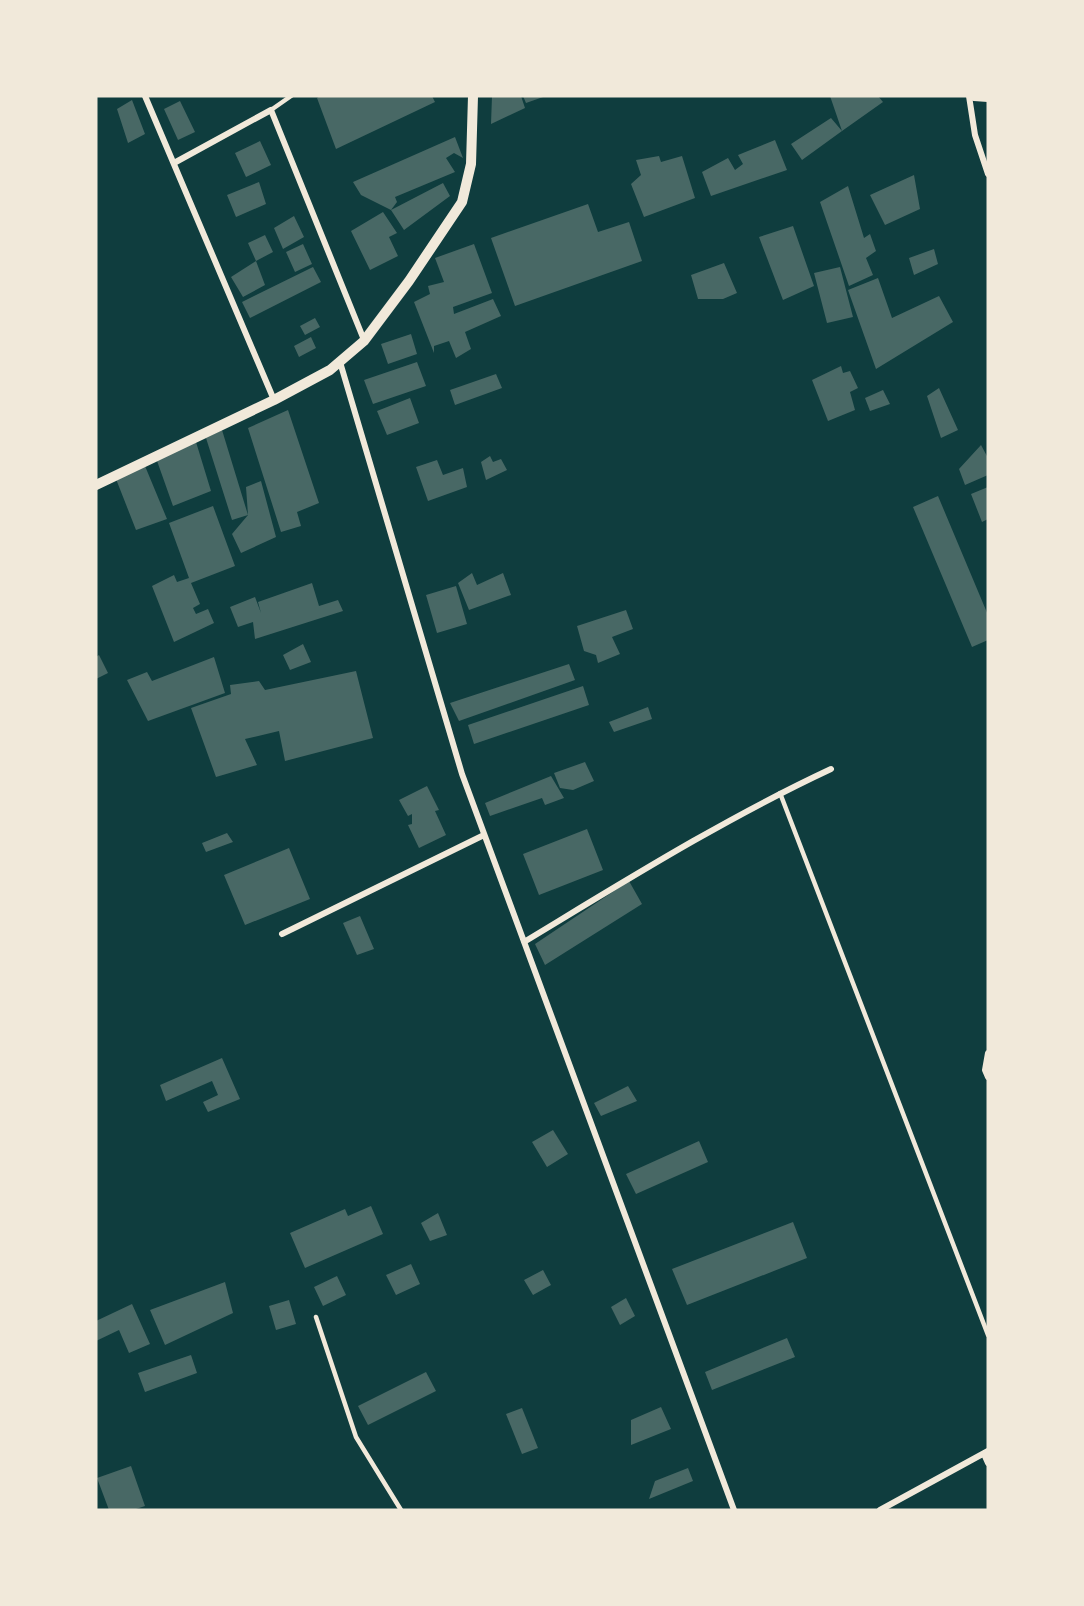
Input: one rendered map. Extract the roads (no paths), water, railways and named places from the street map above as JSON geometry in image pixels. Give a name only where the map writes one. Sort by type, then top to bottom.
[{"type":"street","points":[[146,96],[274,400]]},
{"type":"street","points":[[96,485],[274,400],[330,370],[364,341],[409,281],[462,202],[471,164],[473,96]]},
{"type":"street","points":[[969,96],[975,135],[988,174]]},
{"type":"street","points":[[974,96],[988,97]]},
{"type":"street","points":[[174,163],[271,110],[364,341]]},
{"type":"street","points":[[340,362],[462,774],[734,1510]]},
{"type":"street","points":[[524,942],[696,839],[780,793],[831,769]]},
{"type":"street","points":[[282,934],[484,835]]},
{"type":"street","points":[[988,1053],[985,1070],[988,1077]]},
{"type":"street","points":[[880,1510],[986,1452],[988,1463]]},
{"type":"lane","points":[[271,110],[291,96]]},
{"type":"lane","points":[[780,793],[988,1335]]},
{"type":"lane","points":[[316,1317],[356,1437],[401,1510]]}]
